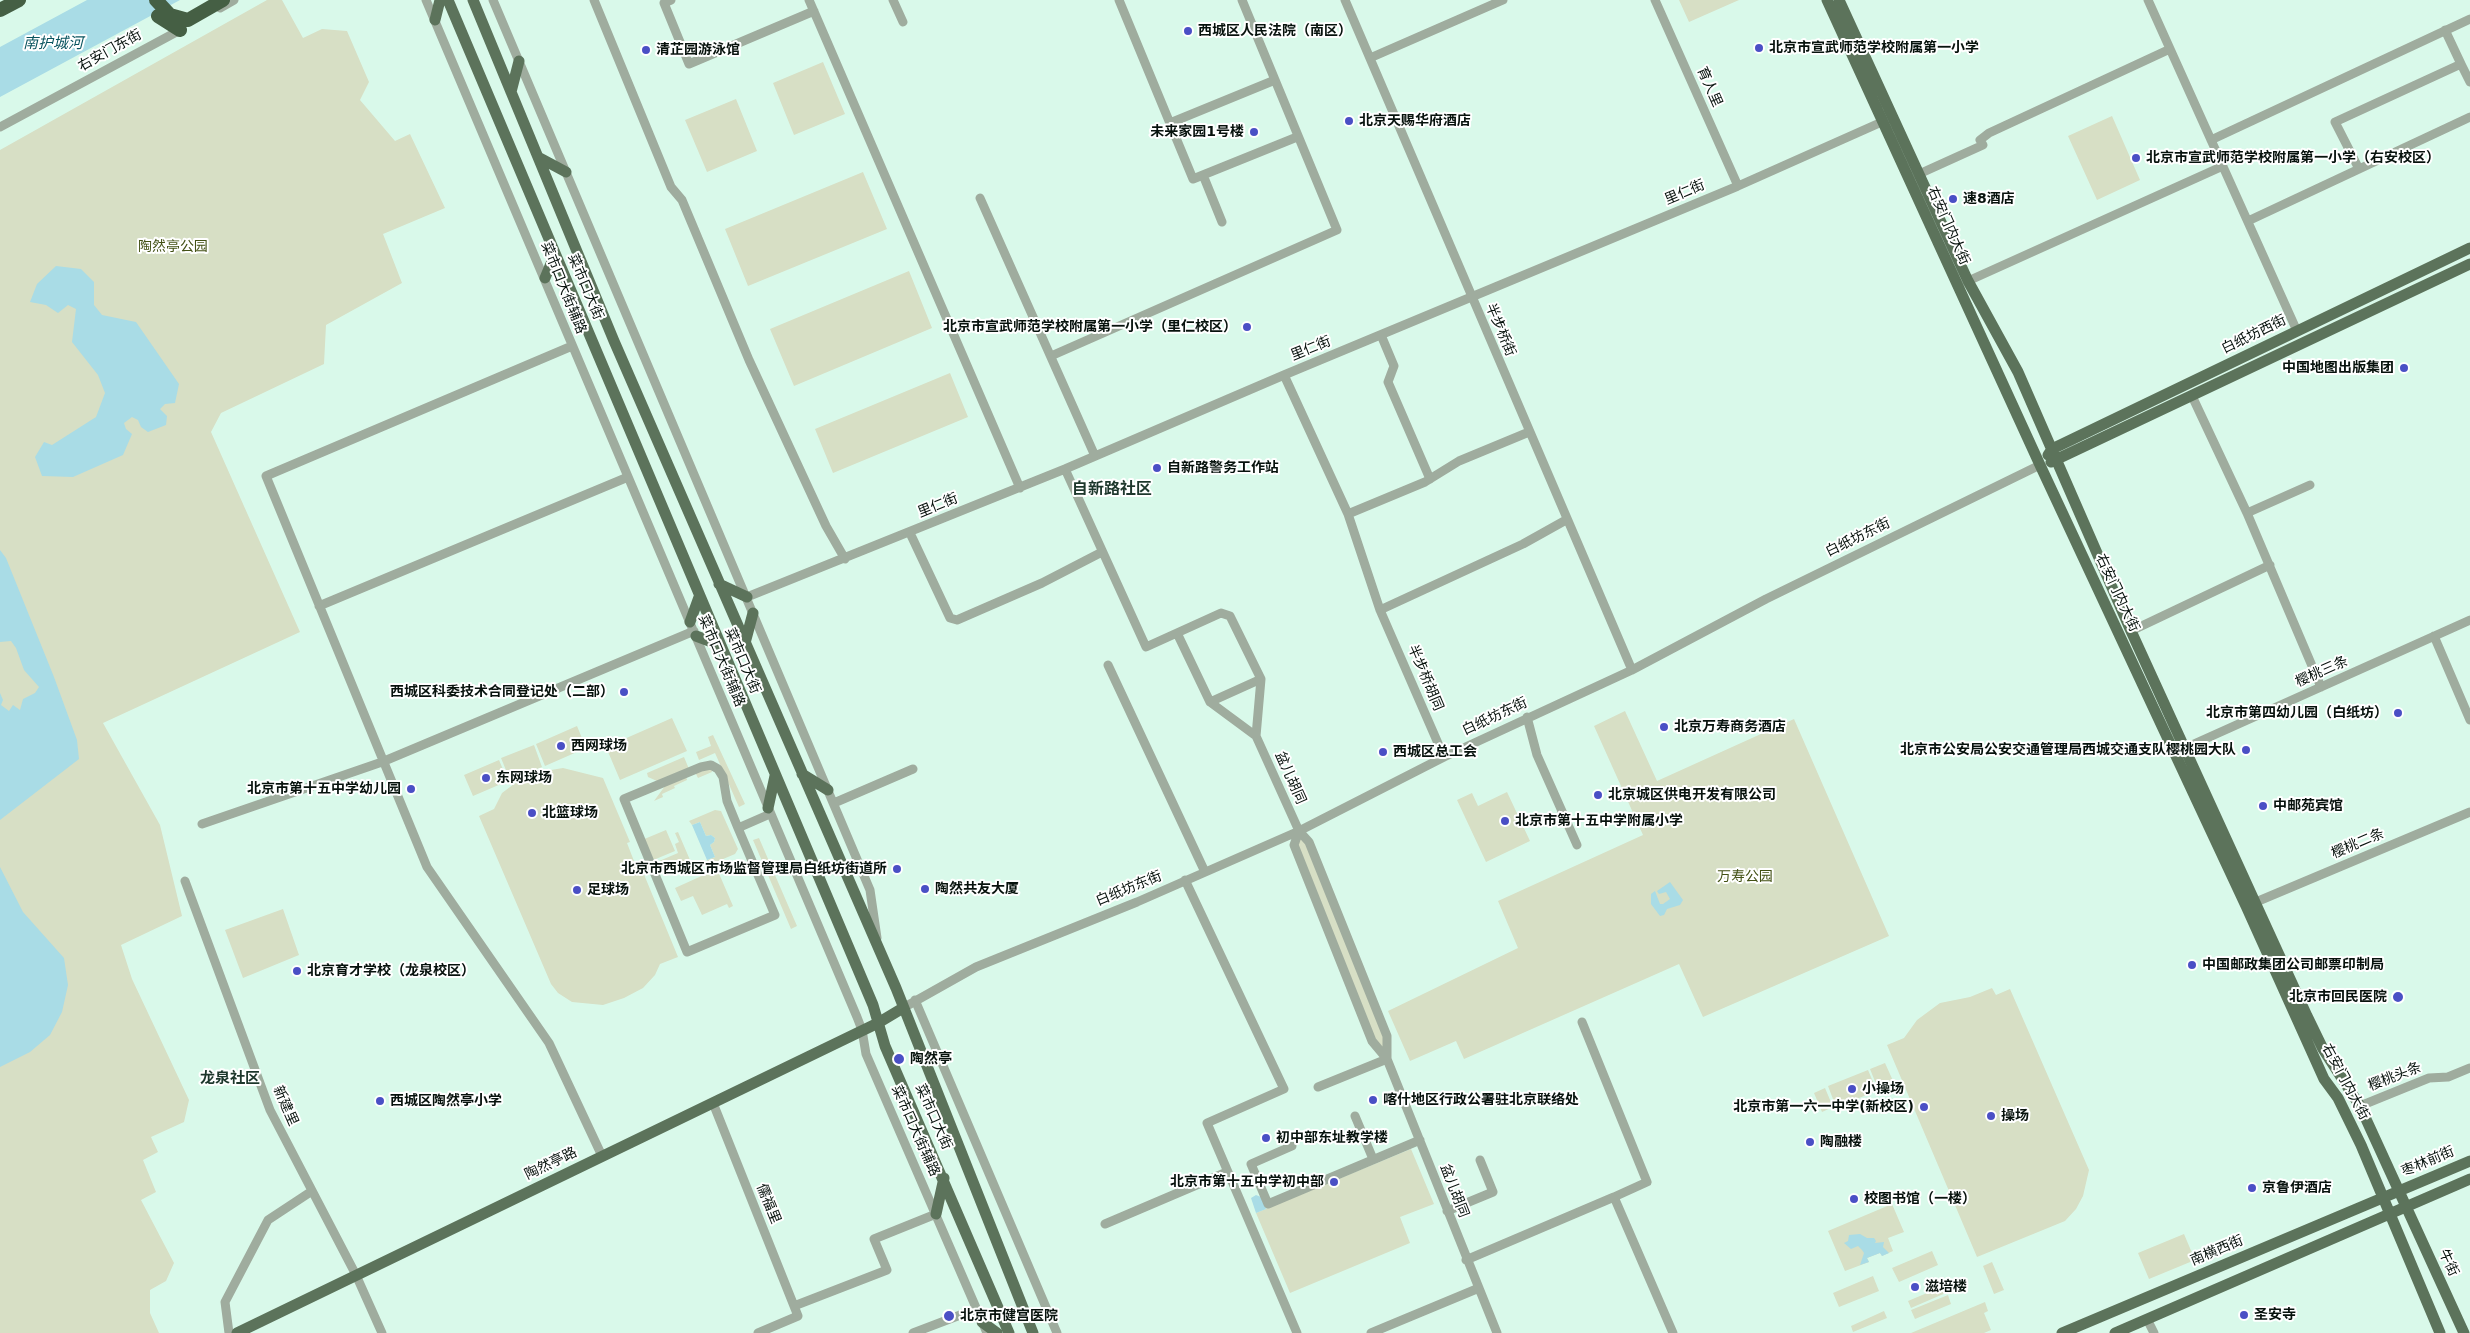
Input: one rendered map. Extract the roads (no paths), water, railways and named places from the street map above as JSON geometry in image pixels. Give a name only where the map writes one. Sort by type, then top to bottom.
[{"type":"highway","points":[[0,10],[16,2],[29,0]]},
{"type":"highway","points":[[147,0],[180,30]]},
{"type":"highway","points":[[156,0],[166,18]]},
{"type":"highway","points":[[166,18],[188,20],[223,0]]},
{"type":"main road","points":[[435,20],[440,0]]},
{"type":"main road","name":"菜市口大街","points":[[448,0],[873,1005],[885,1046],[944,1178],[1009,1333]]},
{"type":"main road","name":"菜市口大街","points":[[473,0],[614,341],[879,948],[1033,1333]]},
{"type":"main road","name":"右安门内大街","points":[[1827,0],[2040,465],[2180,751],[2251,904],[2323,1049],[2360,1106],[2405,1207]]},
{"type":"main road","name":"右安门内大街","points":[[1839,0],[1968,281],[2018,372],[2131,631],[2180,751]]},
{"type":"main road","points":[[511,92],[519,60]]},
{"type":"main road","points":[[538,157],[566,172]]},
{"type":"main road","name":"白纸坊西街","points":[[2052,449],[2470,248]]},
{"type":"main road","points":[[545,278],[555,254]]},
{"type":"main road","name":"白纸坊西街","points":[[2040,465],[2057,461],[2470,264]]},
{"type":"main road","points":[[2040,465],[2052,449]]},
{"type":"main road","points":[[719,584],[747,597]]},
{"type":"main road","points":[[699,597],[693,630],[720,645]]},
{"type":"main road","points":[[745,643],[753,612]]},
{"type":"main road","points":[[801,773],[828,790]]},
{"type":"main road","points":[[769,811],[775,776]]},
{"type":"main road","name":"右安门内大街","points":[[2251,904],[2324,1079],[2338,1098],[2391,1213]]},
{"type":"main road","name":"陶然亭路","points":[[236,1333],[878,1023],[903,1008]]},
{"type":"main road","name":"枣林前街","points":[[2383,1197],[2470,1161]]},
{"type":"main road","points":[[936,1214],[944,1178]]},
{"type":"main road","points":[[2114,1333],[2470,1180]]},
{"type":"main road","name":"南横西街","points":[[2062,1333],[2383,1197]]},
{"type":"main road","name":"牛街","points":[[2405,1207],[2464,1333]]},
{"type":"main road","points":[[2391,1213],[2440,1333]]},
{"type":"main road","points":[[984,1328],[997,1333]]},
{"type":"street","name":"右安门东街","points":[[0,127],[234,0]]},
{"type":"street","name":"菜市口大街辅路","points":[[426,0],[862,1030],[866,1054],[984,1328]]},
{"type":"street","points":[[493,0],[870,890],[879,948]]},
{"type":"street","points":[[594,0],[671,187],[682,200],[749,360],[826,526],[846,559]]},
{"type":"street","points":[[670,0],[664,3],[689,64],[814,12]]},
{"type":"street","points":[[809,0],[1020,488]]},
{"type":"street","points":[[893,0],[903,22]]},
{"type":"street","points":[[1119,0],[1193,179],[1297,136]]},
{"type":"street","points":[[1051,356],[1337,230],[1242,0]]},
{"type":"street","name":"半步桥街","points":[[1345,0],[1566,520],[1632,670]]},
{"type":"street","points":[[1370,58],[1503,0]]},
{"type":"street","name":"育人里","points":[[1655,0],[1738,186]]},
{"type":"street","points":[[2148,0],[2297,331]]},
{"type":"street","points":[[2211,140],[2470,19]]},
{"type":"street","points":[[2445,30],[2470,82]]},
{"type":"street","points":[[1919,174],[1982,145],[1980,140],[1989,133],[2170,49]]},
{"type":"street","points":[[2358,169],[2335,122],[2461,64]]},
{"type":"street","points":[[1170,124],[1275,80]]},
{"type":"street","points":[[2248,221],[2470,118]]},
{"type":"street","name":"里仁街","points":[[747,597],[1020,488],[1284,375],[1738,186],[1884,121]]},
{"type":"street","points":[[1968,281],[2223,166]]},
{"type":"street","points":[[1203,175],[1222,222]]},
{"type":"street","points":[[980,198],[1095,456]]},
{"type":"street","points":[[1381,335],[1394,366],[1388,382],[1430,479]]},
{"type":"street","points":[[572,346],[266,476],[382,762],[427,867],[549,1043],[602,1156]]},
{"type":"street","name":"半步桥胡同","points":[[1284,375],[1348,514],[1380,610],[1444,757]]},
{"type":"street","points":[[2192,396],[2247,513],[2322,687]]},
{"type":"street","points":[[1348,514],[1430,479],[1459,462],[1529,432]]},
{"type":"street","name":"白纸坊东街","points":[[903,1008],[976,967],[1137,902],[1299,831],[1444,757],[1632,670],[1766,598],[2040,465]]},
{"type":"street","points":[[1065,469],[1146,647],[1221,613],[1230,616],[1261,679],[1256,736]]},
{"type":"street","points":[[319,606],[628,478]]},
{"type":"street","points":[[2247,513],[2310,485]]},
{"type":"street","points":[[1380,610],[1523,544],[1566,520]]},
{"type":"street","points":[[910,533],[950,618],[954,619],[1042,583],[1102,552]]},
{"type":"street","points":[[2131,631],[2270,565]]},
{"type":"street","name":"樱桃三条","points":[[2180,751],[2470,620]]},
{"type":"street","points":[[202,824],[382,762],[693,630]]},
{"type":"street","points":[[1177,633],[1210,702],[1256,736]]},
{"type":"street","points":[[2434,636],[2470,720]]},
{"type":"street","points":[[1108,665],[1205,872]]},
{"type":"street","points":[[1210,702],[1261,679]]},
{"type":"street","points":[[1528,717],[1537,755],[1577,845]]},
{"type":"street","name":"盆儿胡同","points":[[1256,736],[1299,831],[1309,842],[1387,1036],[1387,1059]]},
{"type":"street","points":[[711,765],[718,768],[723,777],[727,801],[738,828],[775,915],[687,952],[624,799],[701,766],[711,765]]},
{"type":"street","points":[[834,803],[913,770]]},
{"type":"street","points":[[738,828],[769,811]]},
{"type":"street","name":"樱桃二条","points":[[2251,904],[2470,812]]},
{"type":"street","name":"盆儿胡同","points":[[1299,831],[1294,845],[1372,1041],[1387,1059],[1466,1260],[1497,1333]]},
{"type":"street","name":"新建里","points":[[185,880],[270,1110],[356,1275],[382,1333]]},
{"type":"street","points":[[1186,880],[1284,1089],[1207,1123],[1297,1333]]},
{"type":"street","points":[[915,1000],[1057,1333]]},
{"type":"street","points":[[1466,1260],[1647,1182],[1582,1022]]},
{"type":"street","points":[[1318,1087],[1387,1059]]},
{"type":"street","name":"樱桃头条","points":[[2360,1106],[2429,1078],[2448,1077],[2470,1068]]},
{"type":"street","name":"儒福里","points":[[713,1103],[798,1316],[758,1333]]},
{"type":"street","points":[[1355,1116],[1373,1159]]},
{"type":"street","points":[[1292,1146],[1251,1164],[1268,1204],[1420,1140]]},
{"type":"street","points":[[1447,1211],[1493,1192],[1480,1160]]},
{"type":"street","points":[[1105,1224],[1227,1172]]},
{"type":"street","points":[[229,1333],[225,1302],[268,1220],[312,1191]]},
{"type":"street","points":[[1614,1197],[1673,1333]]},
{"type":"street","points":[[794,1306],[887,1270],[874,1239],[936,1214]]},
{"type":"street","points":[[1371,1333],[1478,1288]]},
{"type":"street","points":[[913,1333],[976,1309]]},
{"type":"street","points":[[2147,1319],[2154,1333]]},
{"type":"water","name":"南护城河","points":[[87,0],[180,0],[0,97],[0,47]]},
{"type":"water","points":[[56,266],[81,269],[94,282],[94,305],[102,315],[136,322],[179,384],[175,403],[165,404],[160,409],[167,416],[166,425],[148,432],[141,427],[138,420],[132,417],[124,423],[126,429],[132,434],[123,455],[73,477],[42,476],[35,457],[44,442],[52,445],[96,417],[105,393],[98,375],[72,342],[76,309],[68,305],[58,313],[46,305],[30,302],[37,284]]},
{"type":"water","points":[[0,550],[6,558],[54,677],[77,740],[79,759],[0,820],[0,693],[3,700],[1,705],[9,711],[13,705],[20,710],[23,699],[35,693],[39,687],[24,670],[16,648],[11,641],[0,642]]},
{"type":"water","points":[[700,822],[706,836],[711,835],[715,838],[714,842],[710,845],[715,857],[707,860],[692,825]]},
{"type":"water","points":[[0,867],[23,912],[64,958],[68,985],[62,1012],[50,1035],[30,1052],[0,1067]]},
{"type":"water","points":[[1670,882],[1683,900],[1680,905],[1667,909],[1664,915],[1660,916],[1651,904],[1651,894],[1655,891],[1660,904],[1663,904],[1670,899],[1666,892],[1659,894],[1657,891]]},
{"type":"water","points":[[1256,1195],[1261,1197],[1266,1209],[1256,1213],[1251,1198]]},
{"type":"water","points":[[1860,1234],[1867,1238],[1874,1238],[1875,1243],[1884,1242],[1883,1247],[1889,1253],[1882,1256],[1880,1253],[1867,1258],[1869,1262],[1860,1265],[1864,1253],[1862,1250],[1858,1246],[1851,1249],[1844,1243],[1848,1241],[1849,1235]]},
{"type":"place","name":"西城区人民法院（南区）","points":[[1188,31]]},
{"type":"place","name":"北京市宣武师范学校附属第一小学","points":[[1759,48]]},
{"type":"place","name":"清芷园游泳馆","points":[[646,50]]},
{"type":"place","name":"北京天赐华府酒店","points":[[1349,121]]},
{"type":"place","name":"未来家园1号楼","points":[[1254,132]]},
{"type":"place","name":"北京市宣武师范学校附属第一小学（右安校区）","points":[[2136,158]]},
{"type":"place","name":"速8酒店","points":[[1953,199]]},
{"type":"place","name":"北京市宣武师范学校附属第一小学（里仁校区）","points":[[1247,327]]},
{"type":"place","name":"中国地图出版集团","points":[[2404,368]]},
{"type":"place","name":"自新路警务工作站","points":[[1157,468]]},
{"type":"place","name":"西城区科委技术合同登记处（二部）","points":[[624,692]]},
{"type":"place","name":"北京市第四幼儿园（白纸坊）","points":[[2398,713]]},
{"type":"place","name":"北京万寿商务酒店","points":[[1664,727]]},
{"type":"place","name":"西网球场","points":[[561,746]]},
{"type":"place","name":"北京市公安局公安交通管理局西城交通支队樱桃园大队","points":[[2246,750]]},
{"type":"place","name":"西城区总工会","points":[[1383,752]]},
{"type":"place","name":"东网球场","points":[[486,778]]},
{"type":"place","name":"北京市第十五中学幼儿园","points":[[411,789]]},
{"type":"place","name":"北京城区供电开发有限公司","points":[[1598,795]]},
{"type":"place","name":"中邮苑宾馆","points":[[2263,806]]},
{"type":"place","name":"北篮球场","points":[[532,813]]},
{"type":"place","name":"北京市第十五中学附属小学","points":[[1505,821]]},
{"type":"place","name":"北京市西城区市场监督管理局白纸坊街道所","points":[[897,869]]},
{"type":"place","name":"陶然共友大厦","points":[[925,889]]},
{"type":"place","name":"足球场","points":[[577,890]]},
{"type":"place","name":"中国邮政集团公司邮票印制局","points":[[2192,965]]},
{"type":"place","name":"北京育才学校（龙泉校区）","points":[[297,971]]},
{"type":"place","name":"北京市回民医院","points":[[2398,997]]},
{"type":"place","name":"陶然亭","points":[[899,1059]]},
{"type":"place","name":"小操场","points":[[1852,1089]]},
{"type":"place","name":"喀什地区行政公署驻北京联络处","points":[[1373,1100]]},
{"type":"place","name":"西城区陶然亭小学","points":[[380,1101]]},
{"type":"place","name":"北京市第一六一中学(新校区)","points":[[1924,1107]]},
{"type":"place","name":"操场","points":[[1991,1116]]},
{"type":"place","name":"初中部东址教学楼","points":[[1266,1138]]},
{"type":"place","name":"陶融楼","points":[[1810,1142]]},
{"type":"place","name":"北京市第十五中学初中部","points":[[1334,1182]]},
{"type":"place","name":"京鲁伊酒店","points":[[2252,1188]]},
{"type":"place","name":"校图书馆（一楼）","points":[[1854,1199]]},
{"type":"place","name":"滋培楼","points":[[1915,1287]]},
{"type":"place","name":"圣安寺","points":[[2244,1315]]},
{"type":"place","name":"北京市健宫医院","points":[[949,1316]]},
{"type":"district","name":"自新路社区","points":[[1112,490]]},
{"type":"district","name":"龙泉社区","points":[[230,1079]]},
{"type":"park label","name":"陶然亭公园","points":[[173,247]]},
{"type":"park label","name":"万寿公园","points":[[1745,877]]}]
